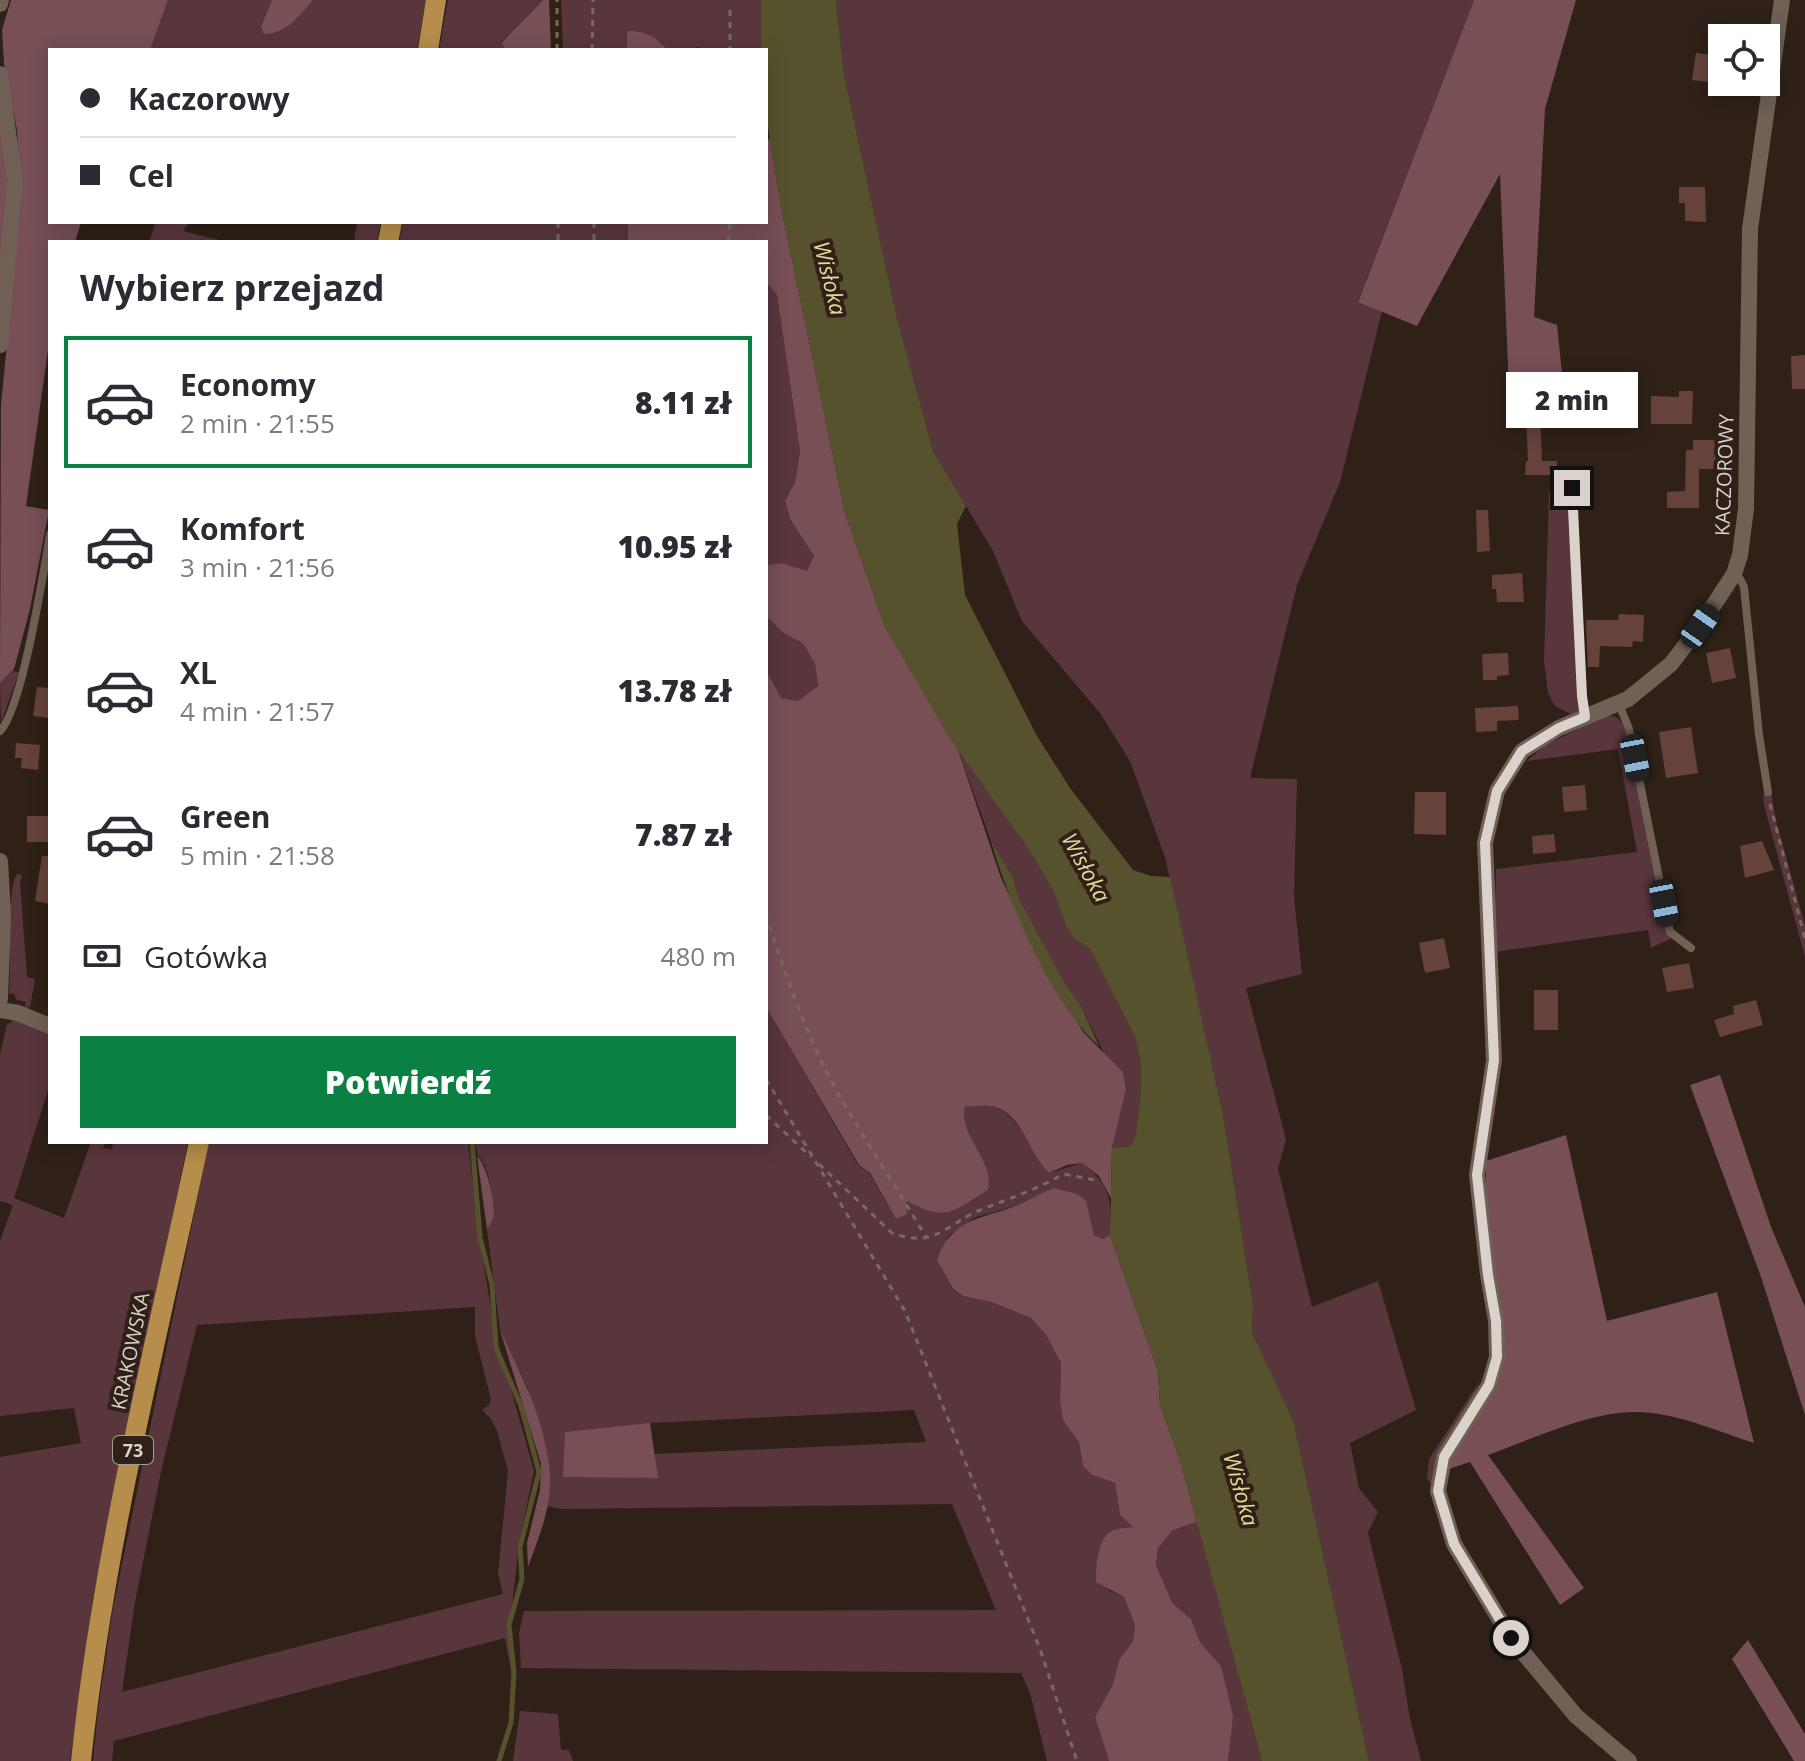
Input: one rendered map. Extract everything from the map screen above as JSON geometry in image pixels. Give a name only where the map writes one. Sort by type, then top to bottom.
[{"type":"main road","points":[[428,48],[436,0]]},
{"type":"main road","name":"KRAKOWSKA","points":[[81,1761],[91,1670],[120,1515],[199,1144]]},
{"type":"street","name":"KACZOROWY","points":[[1629,1761],[1576,1716],[1511,1638],[1454,1544],[1438,1491],[1444,1457],[1489,1385],[1497,1357],[1496,1321],[1477,1175],[1494,1060],[1485,843],[1497,791],[1522,751],[1559,728],[1628,699],[1671,664],[1734,574],[1740,555],[1746,509],[1750,229],[1782,0]]},
{"type":"street","points":[[0,74],[15,182],[0,345]]},
{"type":"street","points":[[0,861],[3,915],[0,999]]},
{"type":"street","points":[[0,1010],[18,1013],[48,1025]]},
{"type":"lane","points":[[1572,488],[1585,717]]},
{"type":"lane","points":[[0,731],[8,719],[26,656],[48,544]]},
{"type":"lane","points":[[1734,574],[1744,587],[1768,792]]},
{"type":"lane","points":[[1619,703],[1629,729],[1670,932],[1691,948]]},
{"type":"path","points":[[557,0],[557,48]]},
{"type":"path","points":[[592,48],[593,0]]},
{"type":"path","points":[[730,10],[730,48]]},
{"type":"path","points":[[1768,792],[1805,939]]},
{"type":"path","points":[[768,919],[824,1064],[848,1111],[926,1237]]},
{"type":"path","points":[[768,1082],[905,1311],[1040,1649],[1077,1761]]},
{"type":"path","points":[[768,1117],[892,1233],[906,1238],[926,1237],[949,1228],[978,1211],[1001,1204],[1028,1189],[1040,1188],[1063,1174],[1095,1180]]},
{"type":"shaded area","points":[[11,0],[168,0],[151,48],[48,48],[48,224],[80,224],[76,240],[48,240],[48,350],[26,506],[48,510],[48,515],[30,609],[14,669],[0,683],[1,405],[21,202],[17,130],[4,64],[2,30]]},
{"type":"shaded area","points":[[168,0],[272,0],[261,25],[297,19],[313,0],[426,0],[417,48],[151,48]]},
{"type":"shaded area","points":[[272,0],[313,0],[286,27],[264,34],[261,26]]},
{"type":"shaded area","points":[[448,0],[543,0],[501,42],[505,48],[439,48]]},
{"type":"shaded area","points":[[543,0],[549,0],[551,48],[505,48],[501,43]]},
{"type":"shaded area","points":[[561,0],[761,0],[761,48],[666,48],[661,42],[627,32],[627,48],[563,48]]},
{"type":"shaded area","points":[[836,0],[1474,0],[1358,301],[1382,311],[1340,482],[1297,585],[1250,778],[1297,779],[1294,897],[1302,974],[1246,988],[1286,1139],[1278,1169],[1312,1307],[1378,1281],[1416,1410],[1350,1443],[1359,1488],[1378,1512],[1368,1533],[1421,1761],[1369,1761],[1293,1420],[1252,1332],[1253,1304],[1223,1114],[1165,857],[1130,761],[1100,713],[1022,621],[993,551],[933,451],[896,314],[844,75]]},
{"type":"shaded area","points":[[1474,0],[1576,0],[1545,109],[1534,317],[1557,325],[1563,383],[1509,390],[1500,174],[1417,326],[1358,302]]},
{"type":"shaded area","points":[[627,31],[650,35],[666,48],[627,48]]},
{"type":"shaded area","points":[[0,114],[7,183],[0,304]]},
{"type":"shaded area","points":[[770,138],[782,212],[845,513],[885,627],[957,747],[1001,878],[1049,979],[1084,1033],[1123,1072],[1126,1089],[1112,1148],[1111,1198],[1099,1176],[1082,1163],[1067,1165],[1049,1173],[1018,1125],[1002,1110],[991,1106],[965,1106],[967,1128],[987,1169],[988,1190],[949,1212],[931,1212],[906,1201],[907,1214],[896,1219],[870,1173],[859,1165],[768,1010],[768,673],[781,698],[798,701],[818,686],[815,664],[803,643],[782,632],[768,618],[768,565],[782,563],[807,571],[814,556],[790,519],[785,501],[795,482],[800,451],[777,295],[768,284],[768,240],[628,240],[628,224],[768,224]]},
{"type":"shaded area","points":[[155,224],[188,224],[183,231],[219,240],[150,240]]},
{"type":"shaded area","points":[[357,224],[381,224],[377,240],[354,240]]},
{"type":"shaded area","points":[[403,224],[628,224],[628,240],[399,240]]},
{"type":"shaded area","points":[[768,284],[777,295],[800,451],[795,482],[785,501],[790,519],[814,556],[808,572],[782,563],[768,565]]},
{"type":"shaded area","points":[[1549,491],[1565,493],[1570,501],[1579,711],[1571,714],[1555,706],[1548,693],[1544,661]]},
{"type":"shaded area","points":[[768,618],[782,632],[803,642],[815,664],[818,687],[798,701],[781,698],[768,673]]},
{"type":"shaded area","points":[[13,671],[19,672],[1,723],[0,683]]},
{"type":"shaded area","points":[[1606,715],[1618,719],[1627,735],[1672,938],[1651,948],[1648,930],[1494,952],[1496,869],[1637,852],[1618,749],[1527,761],[1544,746]]},
{"type":"shaded area","points":[[957,747],[1031,853],[1053,890],[1067,928],[1075,939],[1090,949],[1135,1037],[1141,1064],[1140,1099],[1136,1133],[1131,1146],[1112,1148],[1126,1089],[1123,1072],[1105,1055],[1080,1004],[1066,987],[1019,899],[1013,877],[991,841]]},
{"type":"shaded area","points":[[1771,792],[1805,926],[1805,957],[1764,805],[1763,794]]},
{"type":"shaded area","points":[[17,874],[22,875],[27,977],[35,979],[30,1007],[25,1008],[26,1002],[17,1000],[13,993],[9,994],[10,912]]},
{"type":"shaded area","points":[[768,1010],[858,1165],[869,1173],[896,1219],[906,1201],[920,1208],[973,1199],[988,1190],[986,1170],[967,1129],[965,1106],[991,1106],[1009,1116],[1049,1173],[1082,1163],[1092,1171],[1108,1194],[1110,1235],[1103,1239],[1094,1235],[1053,1188],[1022,1204],[976,1217],[949,1235],[937,1260],[953,1290],[1031,1318],[1046,1335],[1061,1363],[1060,1400],[1079,1442],[1083,1466],[1092,1475],[1115,1483],[1120,1515],[1134,1528],[1108,1590],[1124,1597],[1135,1625],[1133,1641],[1119,1660],[1113,1684],[1095,1717],[1109,1761],[1047,1761],[1030,1693],[1021,1673],[521,1668],[519,1633],[524,1611],[996,1610],[952,1504],[562,1509],[547,1506],[550,1479],[545,1442],[526,1384],[500,1330],[487,1229],[492,1216],[492,1194],[487,1172],[475,1144],[768,1144]],"holes":[[[914,1410],[926,1442],[654,1454],[657,1478],[563,1476],[650,1423]]]},
{"type":"shaded area","points":[[17,1018],[48,1029],[48,1090],[14,1198],[64,1218],[90,1144],[104,1144],[103,1148],[111,1149],[113,1144],[188,1144],[93,1599],[70,1761],[0,1761],[0,1457],[81,1443],[74,1408],[0,1416],[0,1241],[13,1205],[0,1201],[0,1055],[7,1025]]},
{"type":"shaded area","points":[[1720,1075],[1771,1227],[1805,1307],[1805,1415],[1761,1277],[1690,1085]]},
{"type":"shaded area","points":[[1566,1135],[1607,1321],[1717,1292],[1754,1443],[1681,1419],[1635,1412],[1580,1421],[1488,1455],[1584,1588],[1560,1605],[1470,1462],[1449,1469],[1453,1451],[1500,1374],[1495,1272],[1486,1198],[1486,1161]]},
{"type":"shaded area","points":[[209,1144],[468,1144],[494,1329],[534,1471],[519,1543],[510,1624],[512,1676],[505,1638],[114,1741],[112,1761],[93,1761],[113,1608]],"holes":[[[475,1307],[475,1336],[491,1399],[482,1410],[497,1431],[508,1471],[498,1574],[503,1594],[122,1692],[135,1602],[162,1467],[197,1325]]]},
{"type":"shaded area","points":[[477,1156],[490,1185],[493,1204],[493,1218],[487,1229]]},
{"type":"shaded area","points":[[1053,1188],[1077,1194],[1086,1201],[1094,1235],[1103,1239],[1110,1235],[1158,1371],[1160,1405],[1179,1457],[1197,1522],[1173,1530],[1158,1548],[1156,1565],[1173,1604],[1191,1619],[1200,1642],[1221,1666],[1233,1716],[1228,1761],[1109,1761],[1095,1717],[1113,1684],[1119,1660],[1133,1641],[1135,1625],[1124,1597],[1096,1582],[1097,1561],[1100,1546],[1107,1535],[1117,1529],[1133,1527],[1120,1515],[1115,1483],[1092,1475],[1083,1466],[1079,1442],[1063,1420],[1061,1363],[1046,1335],[1031,1318],[991,1302],[963,1296],[953,1289],[937,1260],[943,1246],[959,1228]]},
{"type":"shaded area","points":[[500,1330],[539,1419],[548,1457],[549,1499],[528,1567],[527,1543],[540,1490],[541,1464]]},
{"type":"shaded area","points":[[1481,1379],[1432,1486],[1427,1478],[1429,1459]]},
{"type":"shaded area","points":[[650,1423],[658,1478],[563,1477],[565,1432]]},
{"type":"shaded area","points":[[1197,1522],[1262,1761],[1228,1761],[1221,1666],[1200,1642],[1191,1619],[1173,1604],[1156,1565],[1158,1548],[1173,1530]]},
{"type":"shaded area","points":[[1748,1640],[1805,1734],[1805,1761],[1794,1761],[1732,1659]]},
{"type":"shaded area","points":[[520,1711],[558,1714],[561,1750],[569,1750],[573,1761],[513,1761]]},
{"type":"water","name":"Wisłoka","points":[[761,0],[836,0],[844,75],[896,314],[933,451],[966,506],[957,524],[965,595],[1037,736],[1070,788],[1133,870],[1151,876],[1170,877],[1223,1114],[1253,1304],[1252,1332],[1293,1420],[1369,1761],[1262,1761],[1179,1457],[1160,1405],[1158,1371],[1110,1235],[1112,1148],[1131,1146],[1136,1133],[1141,1064],[1135,1037],[1090,949],[1075,939],[1067,928],[1053,890],[1031,853],[948,736],[885,627],[845,513],[782,212],[768,128],[768,48],[761,48]]},
{"type":"water","points":[[991,841],[1013,877],[1019,899],[1066,986],[1080,1004],[1099,1046],[1065,1006],[1034,951],[1008,893]]},
{"type":"building","points":[[1696,53],[1708,54],[1708,82],[1692,80]]},
{"type":"building","points":[[1679,187],[1705,187],[1706,222],[1685,221],[1685,203],[1679,203]]},
{"type":"building","points":[[1805,355],[1805,389],[1792,389],[1791,356]]},
{"type":"building","points":[[1679,391],[1693,391],[1692,424],[1651,424],[1651,396],[1679,397]]},
{"type":"building","points":[[1540,414],[1542,461],[1557,461],[1557,475],[1525,475],[1528,461],[1526,415]]},
{"type":"building","points":[[1693,440],[1716,440],[1716,469],[1699,469],[1699,508],[1667,508],[1667,492],[1685,491],[1686,450],[1693,450]]},
{"type":"building","points":[[1476,510],[1488,510],[1490,551],[1477,552]]},
{"type":"building","points":[[1522,573],[1524,602],[1497,602],[1496,589],[1492,589],[1492,575]]},
{"type":"building","points":[[1619,614],[1644,615],[1643,642],[1633,641],[1632,647],[1600,646],[1599,667],[1588,667],[1586,620],[1618,620]]},
{"type":"building","points":[[1730,648],[1736,678],[1712,683],[1706,653]]},
{"type":"building","points":[[1508,653],[1509,675],[1497,676],[1497,680],[1483,680],[1482,654]]},
{"type":"building","points":[[37,687],[48,688],[48,718],[33,716]]},
{"type":"building","points":[[1518,706],[1519,720],[1497,721],[1497,731],[1476,732],[1475,708]]},
{"type":"building","points":[[1691,727],[1698,773],[1666,778],[1659,732]]},
{"type":"building","points":[[16,743],[40,745],[38,770],[21,768],[22,758],[15,758]]},
{"type":"building","points":[[1585,785],[1587,810],[1564,812],[1562,787]]},
{"type":"building","points":[[1415,792],[1446,792],[1446,835],[1414,834]]},
{"type":"building","points":[[27,816],[48,816],[48,842],[27,842]]},
{"type":"building","points":[[1554,834],[1556,852],[1533,854],[1532,836]]},
{"type":"building","points":[[1762,841],[1774,870],[1745,878],[1740,846]]},
{"type":"building","points":[[42,856],[48,856],[48,904],[35,901]]},
{"type":"building","points":[[1444,938],[1450,968],[1425,973],[1419,943]]},
{"type":"building","points":[[1689,963],[1694,988],[1667,992],[1662,968]]},
{"type":"building","points":[[1534,990],[1558,990],[1558,1030],[1534,1030]]},
{"type":"building","points":[[1756,1000],[1763,1025],[1720,1037],[1714,1020],[1734,1014],[1733,1006]]},
{"type":"waterway","points":[[472,1144],[480,1237],[492,1285],[496,1348],[521,1406],[539,1472],[520,1547],[522,1579],[509,1625],[514,1672],[511,1723],[499,1761]]},
{"type":"route","points":[[1511,1638],[1454,1544],[1438,1491],[1444,1457],[1489,1385],[1497,1357],[1496,1321],[1477,1175],[1494,1060],[1485,843],[1497,791],[1522,751],[1559,728],[1585,717],[1572,488]]}]
